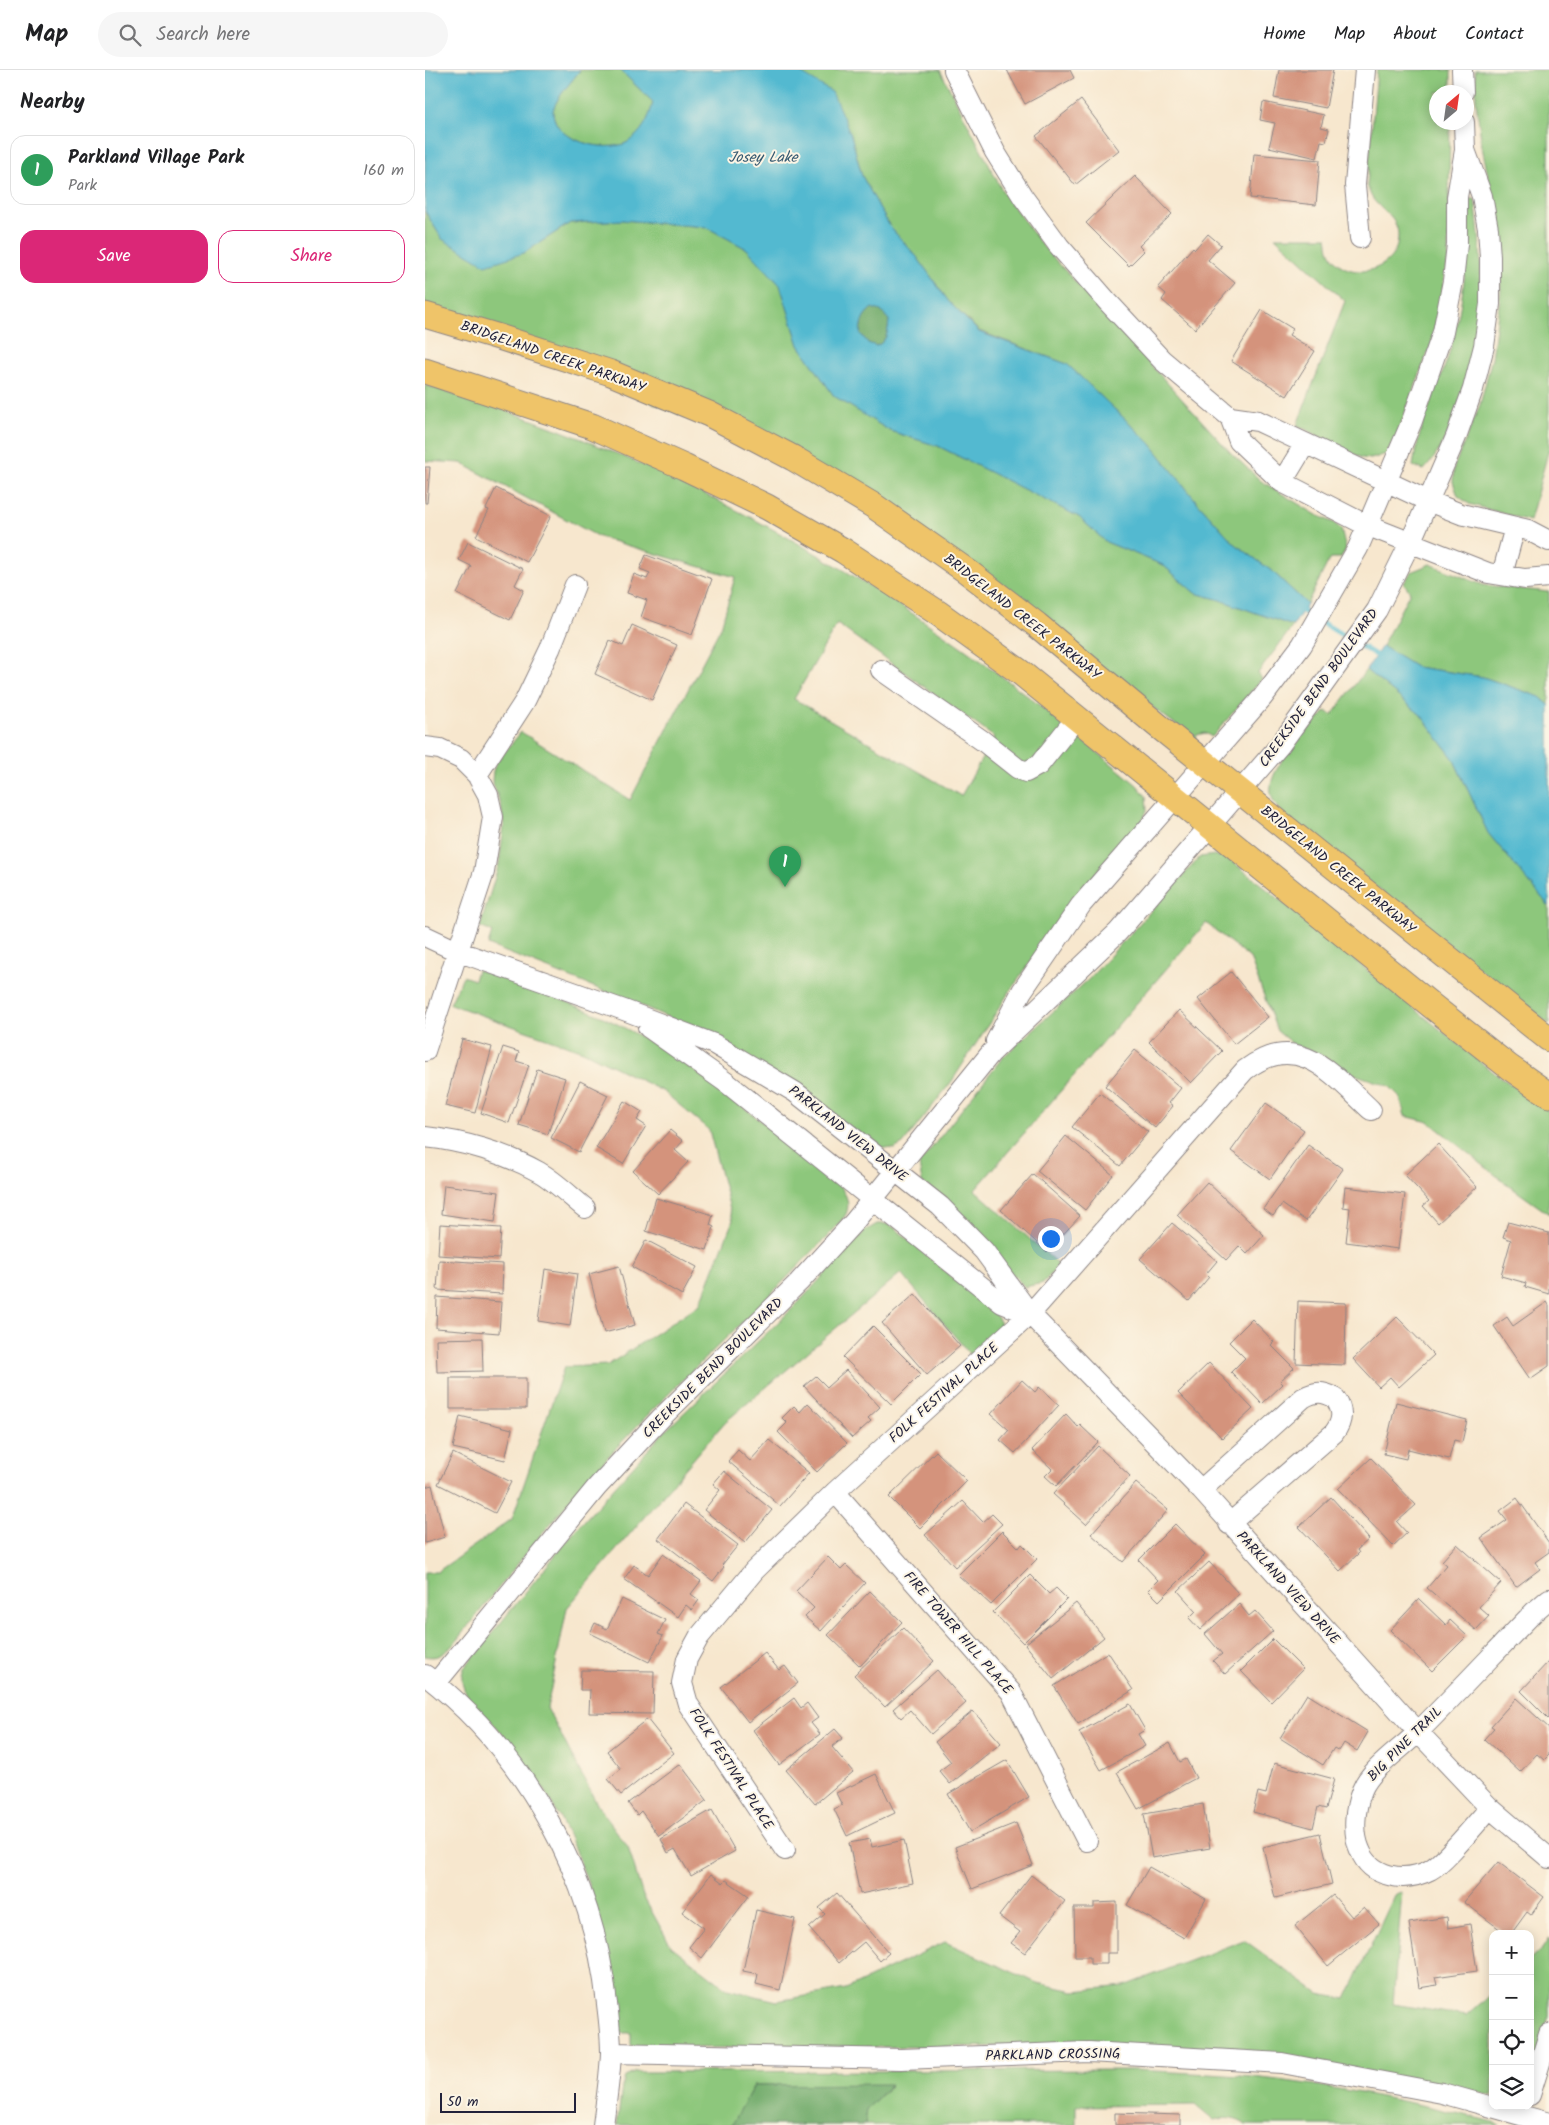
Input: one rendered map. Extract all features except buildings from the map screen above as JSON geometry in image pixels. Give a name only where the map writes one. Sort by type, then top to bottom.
[{"type":"main road","name":"BRIDGELAND CREEK PARKWAY","points":[[425,315],[611,373],[709,414],[793,458],[874,506],[968,572],[1037,625],[1240,792],[1549,1039]]},
{"type":"main road","points":[[425,371],[483,388],[592,426],[767,507],[844,552],[938,613],[1021,672],[1432,1006],[1509,1067],[1549,1095]]},
{"type":"street","points":[[954,70],[995,152],[1023,197],[1059,246],[1107,302],[1162,360],[1230,417],[1239,441],[1282,482],[1366,525],[1488,573],[1525,579],[1549,577]]},
{"type":"street","points":[[1360,238],[1355,185],[1365,70]]},
{"type":"street","points":[[1462,70],[1463,85]]},
{"type":"street","name":"CREEKSIDE BEND BOULEVARD","points":[[991,1053],[1021,991],[1081,905],[1262,698],[1302,645],[1358,548],[1366,525],[1412,421],[1443,332],[1453,282],[1457,244],[1457,197],[1465,150],[1464,130]]},
{"type":"street","name":"CREEKSIDE BEND BOULEVARD","points":[[430,1679],[597,1487],[661,1418],[799,1282],[872,1200],[991,1053],[1118,932],[1209,824],[1240,792],[1280,745],[1377,610],[1410,543],[1456,437],[1473,389],[1484,346],[1490,304],[1488,229],[1482,196],[1465,150]]},
{"type":"street","points":[[1230,417],[1258,421],[1385,482],[1461,514],[1528,530],[1549,541]]},
{"type":"street","points":[[1282,482],[1305,444]]},
{"type":"street","points":[[1503,575],[1515,527]]},
{"type":"street","points":[[477,775],[525,701],[550,650],[575,585]]},
{"type":"street","points":[[881,670],[1017,768],[1026,772],[1039,765],[1077,717]]},
{"type":"street","points":[[425,746],[461,759],[477,775],[488,795],[493,818],[484,872],[425,1051]]},
{"type":"street","name":"PARKLAND VIEW DRIVE","points":[[425,936],[457,951],[714,1044],[795,1092],[940,1206],[984,1250],[1031,1314],[1201,1490],[1229,1524],[1418,1732],[1490,1808],[1549,1858]]},
{"type":"street","name":"PARKLAND VIEW DRIVE","points":[[624,1010],[727,1083],[1002,1303],[1031,1314]]},
{"type":"street","name":"FOLK FESTIVAL PLACE","points":[[785,1850],[688,1704],[682,1683],[687,1659],[699,1637],[753,1571],[835,1492],[1031,1314],[1245,1070],[1259,1060],[1274,1054],[1291,1054],[1307,1057],[1321,1065],[1371,1110]]},
{"type":"street","points":[[425,1137],[443,1139],[493,1152],[539,1172],[585,1208]]},
{"type":"street","points":[[1201,1490],[1303,1398],[1311,1393],[1320,1392],[1335,1398],[1342,1413],[1340,1425],[1334,1433],[1229,1524]]},
{"type":"street","name":"FIRE TOWER HILL PLACE","points":[[835,1492],[1011,1692],[1087,1841]]},
{"type":"street","name":"BIG PINE TRAIL","points":[[1490,1808],[1432,1869],[1416,1876],[1399,1878],[1382,1874],[1369,1865],[1360,1850],[1355,1830],[1357,1808],[1362,1789],[1372,1775],[1418,1732],[1535,1611],[1549,1599]]},
{"type":"street","points":[[430,1679],[481,1726],[516,1770],[546,1815],[567,1855],[585,1905],[604,1977],[611,2053],[603,2125]]},
{"type":"street","points":[[1534,2082],[1549,2034]]},
{"type":"street","name":"PARKLAND CROSSING","points":[[611,2053],[901,2058],[1089,2052],[1282,2063],[1442,2093],[1549,2123]]},
{"type":"green space","points":[[580,70],[620,70],[653,102],[650,114],[641,131],[632,140],[617,146],[594,145],[571,137],[556,122],[553,112],[556,102]]},
{"type":"green space","points":[[796,70],[940,70],[1003,192],[1041,244],[1230,452],[1261,481],[1315,514],[1334,523],[1341,529],[1346,549],[1341,558],[1330,558],[1307,604],[1273,572],[1234,543],[1197,502],[1150,443],[1067,364],[979,331],[949,302],[917,257],[890,227],[862,176],[851,135]]},
{"type":"green space","points":[[1377,70],[1451,70],[1451,85],[1429,85],[1429,130],[1450,130],[1448,260],[1432,342],[1397,434],[1386,454],[1371,459],[1362,458],[1297,425],[1345,301],[1275,237],[1327,237],[1329,250],[1337,262],[1347,268],[1358,271],[1370,270],[1380,266],[1389,259],[1396,249],[1398,230],[1393,220],[1373,199],[1367,185]]},
{"type":"green space","points":[[1475,70],[1549,70],[1549,448],[1530,521],[1469,504],[1458,496],[1453,482],[1454,467],[1480,405],[1492,358],[1501,290],[1497,218],[1482,147],[1476,102]]},
{"type":"green space","points":[[1468,199],[1475,199],[1478,226],[1481,278],[1478,327],[1467,377],[1446,438],[1424,470],[1413,466],[1415,452],[1428,409],[1449,354],[1462,297],[1468,238]]},
{"type":"green space","points":[[425,211],[442,239],[524,253],[570,223],[622,220],[706,227],[747,249],[780,285],[799,345],[834,396],[890,431],[938,446],[1079,517],[1106,542],[1163,565],[1195,593],[1293,626],[1258,673],[1262,679],[1212,737],[1205,733],[1197,735],[1195,739],[871,496],[425,306]]},
{"type":"green space","points":[[872,308],[881,311],[889,320],[885,339],[876,346],[868,343],[860,333],[863,319]]},
{"type":"green space","points":[[425,385],[491,405],[623,456],[751,518],[873,588],[984,663],[1036,702],[1137,785],[1146,796],[1147,810],[1142,822],[1101,866],[1048,937],[1008,994],[952,1081],[903,1144],[894,1149],[879,1147],[711,1036],[647,1008],[488,945],[492,932],[480,927],[499,864],[504,826],[501,805],[492,781],[496,763],[521,732],[630,800],[721,627],[735,577],[599,537],[461,463],[425,461]],"holes":[[[837,624],[994,737],[961,796],[794,699]]]},
{"type":"green space","points":[[1430,564],[1483,585],[1549,592],[1549,705],[1540,697],[1483,677],[1416,667],[1382,646],[1410,592],[1404,583],[1411,572]]},
{"type":"green space","points":[[1366,670],[1421,715],[1453,758],[1488,833],[1549,906],[1549,1024],[1282,813],[1274,802],[1271,789],[1273,777],[1288,752],[1326,711],[1332,715]]},
{"type":"green space","points":[[1215,855],[1232,861],[1489,1069],[1549,1111],[1549,1214],[1508,1185],[1429,1122],[1405,1116],[1400,1097],[1389,1086],[1345,1071],[1318,1053],[1294,1045],[1277,1031],[1250,958],[1206,923],[975,1190],[1059,1265],[1043,1283],[1025,1287],[1002,1264],[969,1220],[922,1182],[919,1164],[1002,1058],[1089,979],[1200,857]]},
{"type":"green space","points":[[477,970],[542,992],[589,1011],[637,1034],[667,1053],[726,1094],[837,1183],[845,1194],[848,1205],[843,1219],[826,1238],[612,1452],[542,1534],[452,1646],[440,1655],[429,1657],[425,1656],[425,1572],[437,1572],[512,1519],[564,1367],[608,1365],[700,1304],[733,1220],[709,1130],[664,1092],[583,1051],[450,1004],[463,976],[474,980]]},
{"type":"green space","points":[[877,1224],[887,1224],[895,1228],[994,1313],[999,1320],[1000,1329],[974,1359],[901,1273],[724,1423],[567,1608],[547,1708],[598,1806],[628,1847],[643,1896],[671,1946],[727,1989],[777,2001],[846,1989],[945,1942],[1037,1983],[1074,1991],[1124,1986],[1244,1940],[1319,1994],[1346,1999],[1395,1894],[1402,1892],[1393,2004],[1466,2016],[1489,1996],[1489,2095],[1452,2086],[1085,2046],[638,2048],[631,2045],[631,2033],[621,2033],[606,1946],[599,1918],[580,1862],[555,1809],[536,1779],[501,1732],[467,1695],[462,1677],[464,1668],[575,1531],[662,1434],[796,1305],[865,1231]]},
{"type":"green space","points":[[1549,1938],[1549,2016],[1534,2065],[1534,1956],[1542,1949]]},
{"type":"green space","points":[[1135,2070],[1253,2077],[1315,2085],[1407,2102],[1500,2125],[1246,2125],[1231,2119],[1214,2120],[1196,2105],[1076,2106],[1076,2125],[865,2125],[867,2109],[891,2085],[754,2085],[732,2125],[617,2125],[625,2077],[636,2072]]},
{"type":"green space","points":[[891,2084],[867,2109],[865,2125],[732,2125],[754,2085]]},
{"type":"water","name":"Josey Lake","points":[[425,70],[580,70],[556,102],[553,112],[556,122],[571,137],[582,142],[594,145],[617,146],[631,140],[640,131],[650,114],[653,102],[620,70],[796,70],[832,92],[851,135],[862,176],[890,227],[917,257],[949,302],[979,332],[1067,364],[1150,443],[1197,502],[1234,543],[1273,572],[1307,604],[1293,626],[1195,593],[1163,565],[1106,542],[1079,517],[938,446],[890,431],[834,396],[799,345],[780,285],[747,249],[706,227],[622,220],[570,223],[524,253],[486,265],[442,239],[425,211]],"holes":[[[872,308],[881,311],[889,320],[888,328],[885,339],[876,346],[868,343],[860,333],[860,329],[866,313]]]},
{"type":"water","points":[[1382,646],[1416,667],[1483,677],[1540,697],[1549,705],[1549,906],[1488,833],[1453,758],[1421,715],[1366,670]]},
{"type":"waterway","points":[[1298,608],[1382,659]]},
{"type":"place","name":"Parkland Village Park","points":[[785,887]]}]
